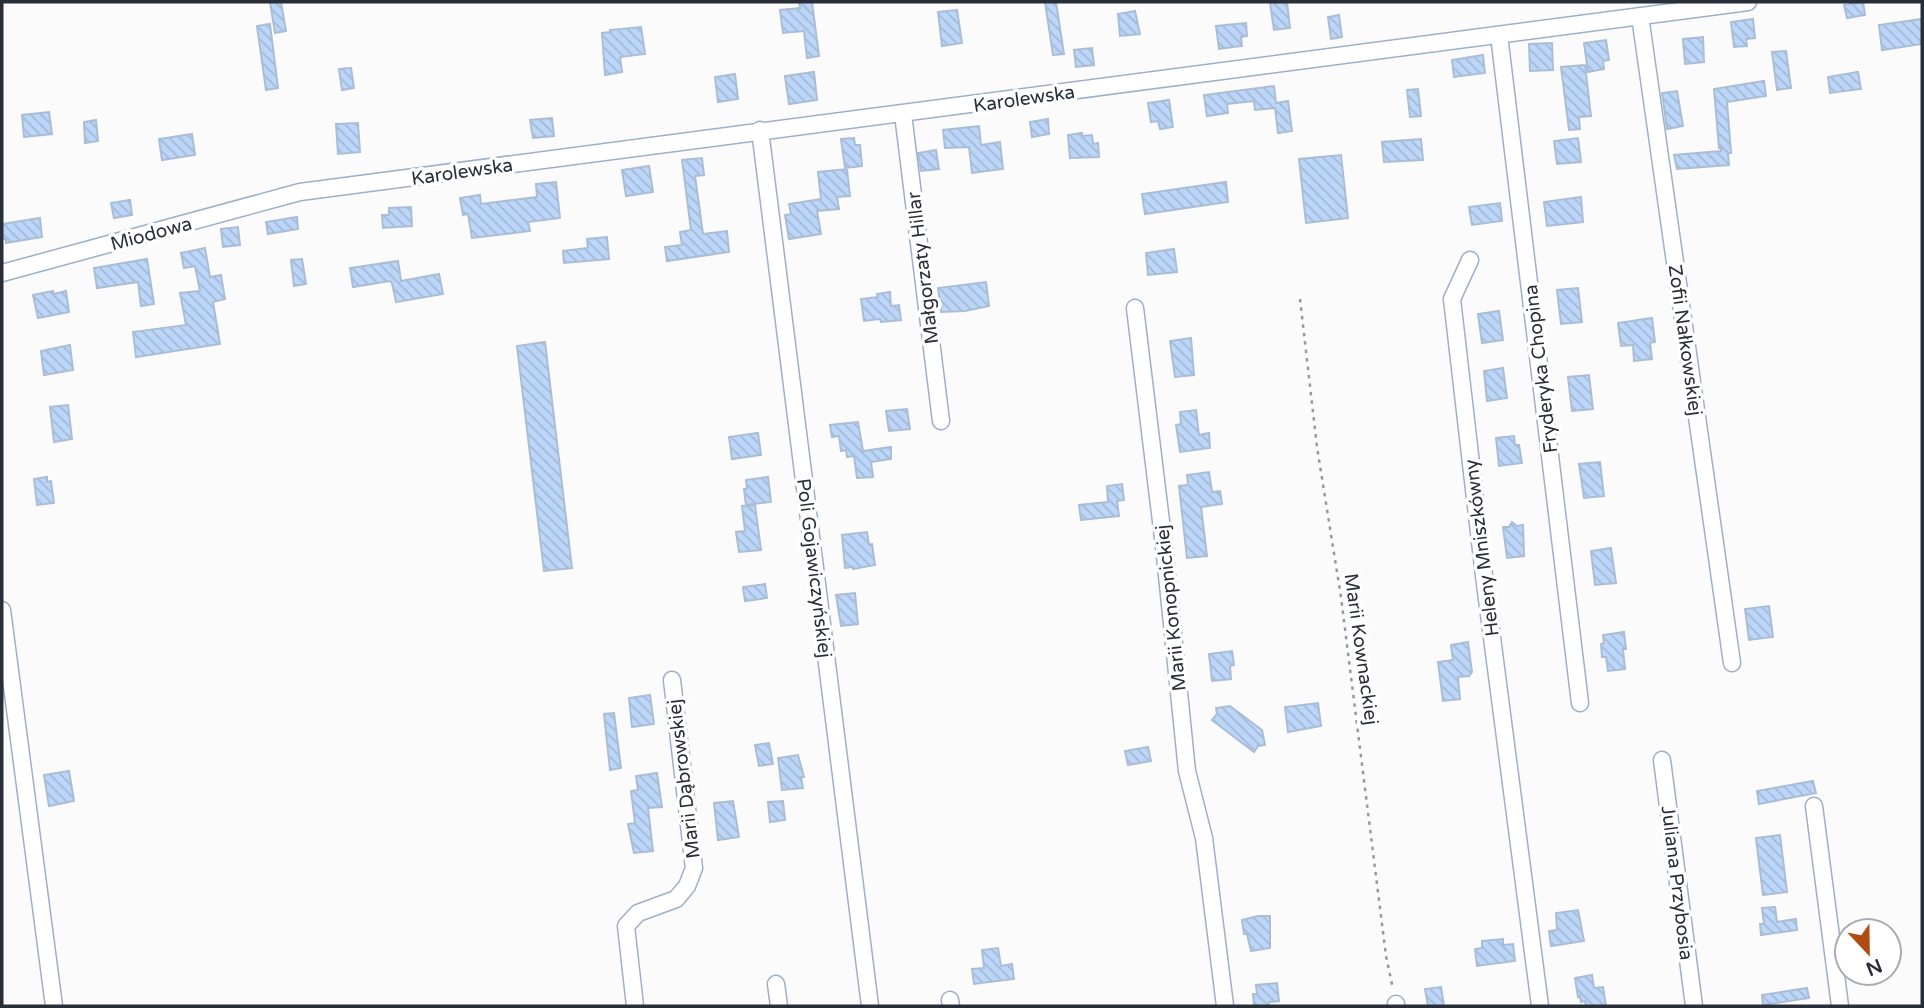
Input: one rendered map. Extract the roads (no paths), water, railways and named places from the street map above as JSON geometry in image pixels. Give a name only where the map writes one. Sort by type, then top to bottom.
[{"type":"street","name":"Karolewska","points":[[300,192],[1748,2]]},
{"type":"street","name":"Zofii Nałkowskiej","points":[[1640,16],[1732,663]]},
{"type":"street","name":"Fryderyka Chopina","points":[[1499,35],[1580,703]]},
{"type":"street","name":"Małgorzaty Hillar","points":[[903,114],[941,421]]},
{"type":"street","name":"Poli Gojawiczyńskiej","points":[[760,130],[870,1006]]},
{"type":"street","name":"Miodowa","points":[[2,274],[300,192]]},
{"type":"street","name":"Heleny Mniszkówny","points":[[1470,260],[1452,299],[1518,841],[1541,1006]]},
{"type":"street","name":"Marii Konopnickiej","points":[[1135,308],[1164,546],[1187,771],[1204,838],[1225,1006]]},
{"type":"street","points":[[2,610],[7,683],[54,1006]]},
{"type":"street","name":"Marii Dąbrowskiej","points":[[635,1006],[626,926],[638,913],[676,899],[687,886],[694,868],[672,680]]},
{"type":"street","name":"Juliana Przybosia","points":[[1662,760],[1694,1006]]},
{"type":"street","points":[[1814,806],[1840,1006]]},
{"type":"street","points":[[776,984],[779,1006]]}]
